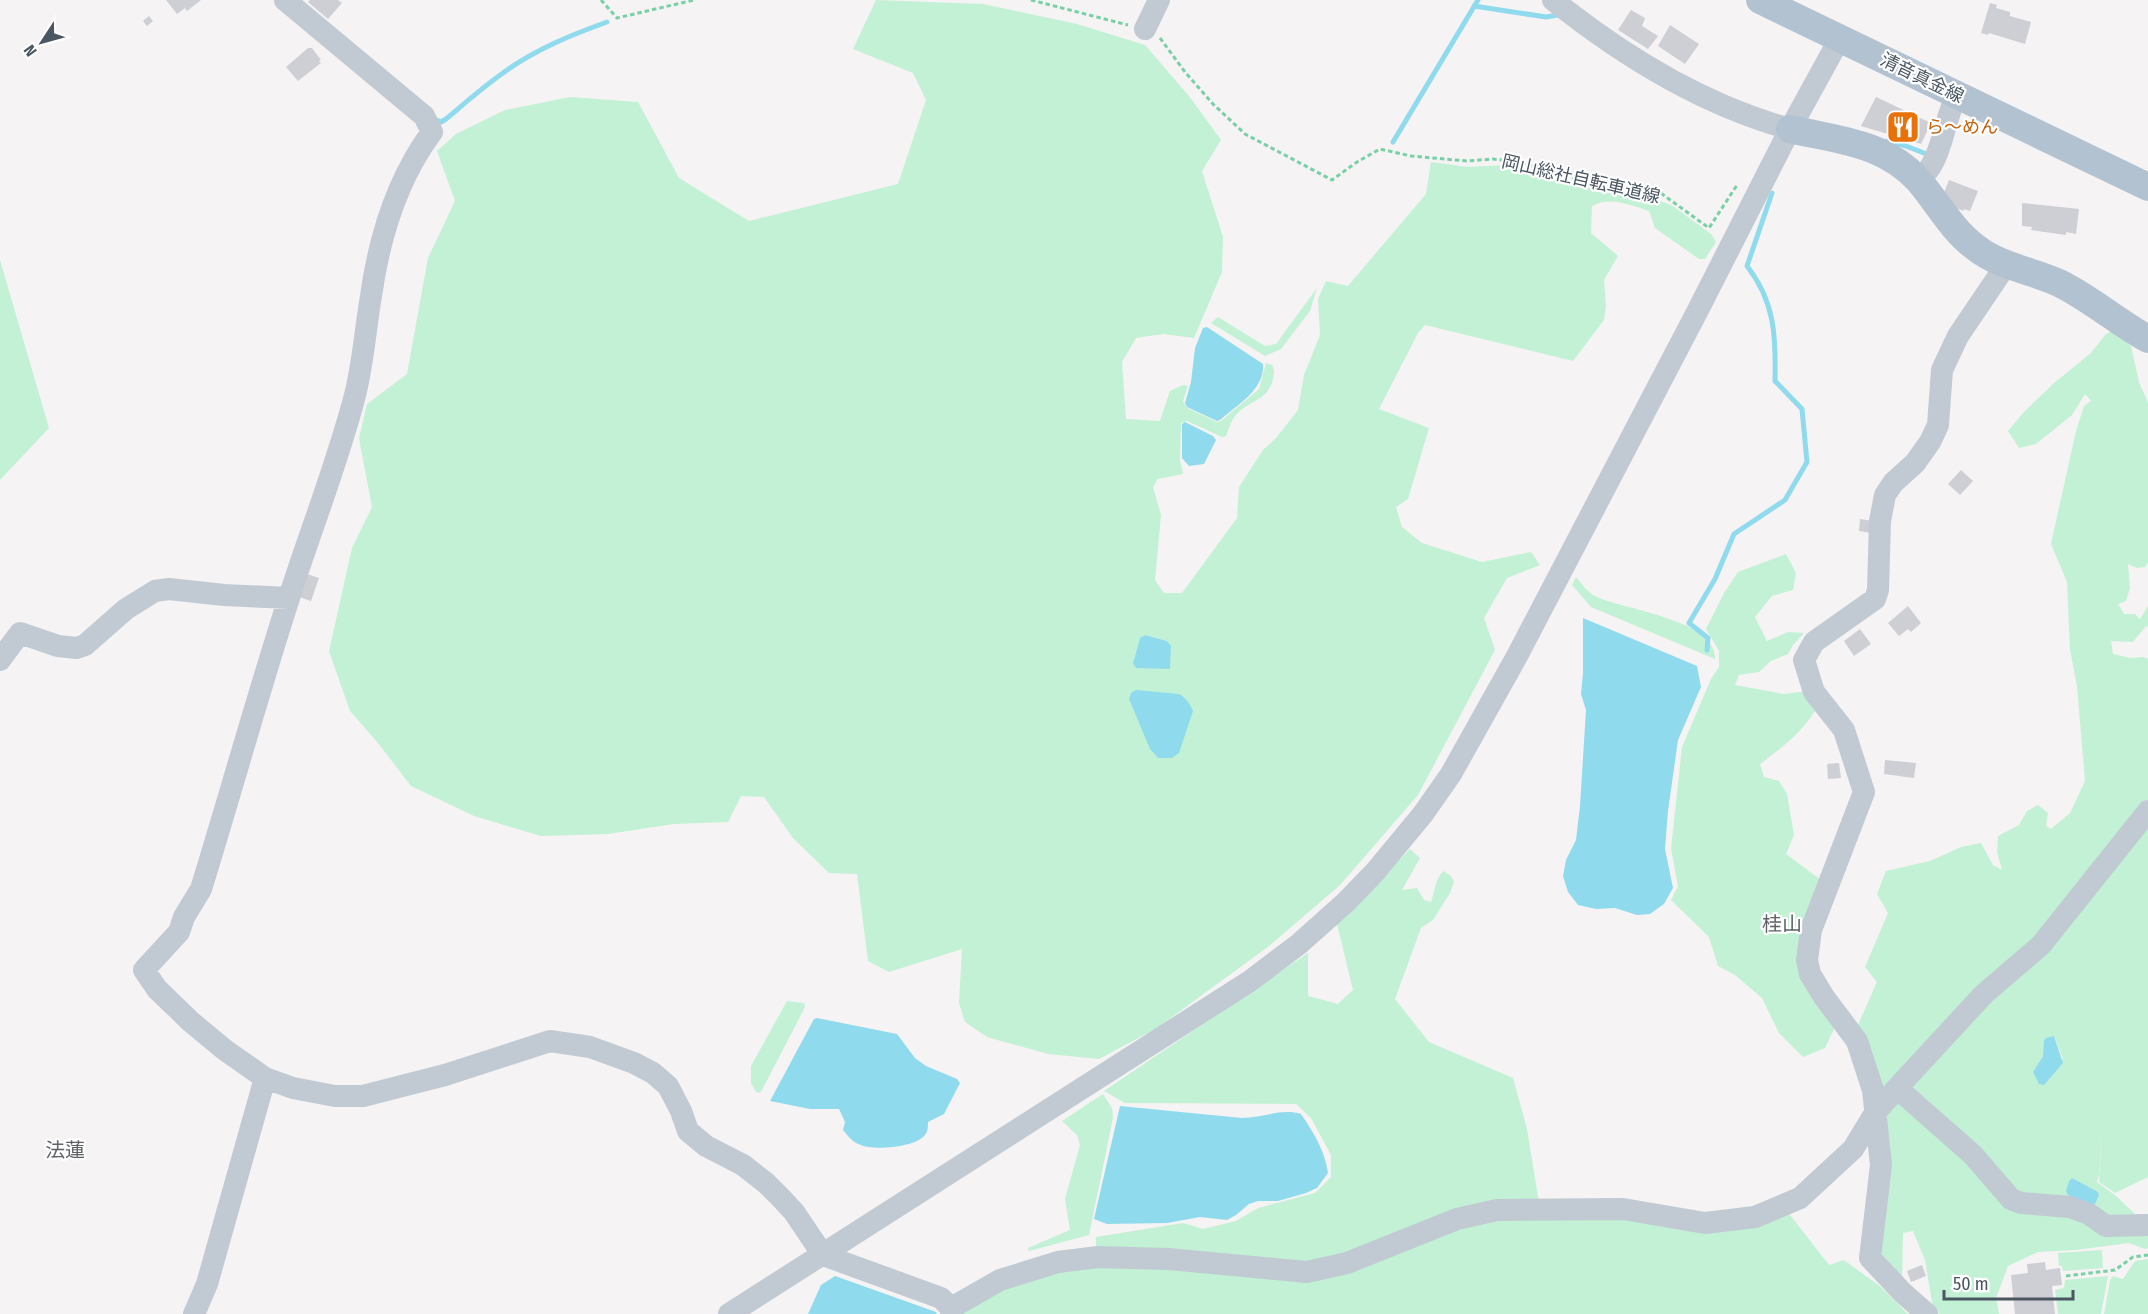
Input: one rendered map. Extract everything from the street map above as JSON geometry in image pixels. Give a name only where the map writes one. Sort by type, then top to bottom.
[{"type":"main road","name":"清音真金線","points":[[1760,0],[2148,187]]},
{"type":"main road","points":[[1790,129],[1874,148],[1889,155],[1918,180],[1974,247],[2006,265],[2040,274],[2059,283],[2148,339]]},
{"type":"street","points":[[285,0],[424,116],[432,132],[419,148],[400,185],[384,234],[371,294],[360,374],[354,400],[289,598],[201,890],[184,917],[179,932],[144,970],[157,989],[190,1021],[225,1050],[265,1078],[293,1088],[335,1096],[363,1096],[445,1075],[550,1041],[590,1047],[634,1063],[653,1073],[668,1086],[688,1131],[706,1146],[742,1165],[766,1183],[794,1212],[823,1255],[941,1298],[951,1311],[1000,1280],[1058,1262],[1098,1257],[1168,1259],[1307,1272],[1347,1263],[1457,1218],[1497,1210],[1623,1209],[1705,1223],[1755,1217],[1800,1198],[1854,1149],[1875,1113],[1897,1088],[1984,994],[2042,945],[2148,811]]},
{"type":"street","points":[[1145,29],[1159,0]]},
{"type":"street","points":[[1553,0],[1607,41],[1651,69],[1747,116],[1790,129]]},
{"type":"street","points":[[729,1314],[1250,981],[1299,944],[1346,902],[1401,841],[1451,774],[1517,656],[1790,129],[1840,38]]},
{"type":"street","points":[[1918,180],[1930,168],[1935,158],[1950,108],[1957,95]]},
{"type":"street","points":[[1927,1314],[1903,1293],[1870,1258],[1881,1165],[1873,1090],[1857,1041],[1810,975],[1807,960],[1811,930],[1864,792],[1844,730],[1814,692],[1804,660],[1814,642],[1875,599],[1878,590],[1880,521],[1885,495],[1893,483],[1915,463],[1930,442],[1938,425],[1942,370],[1958,336],[2006,265]]},
{"type":"street","points":[[0,660],[20,633],[68,649],[85,645],[126,609],[155,591],[169,589],[289,598]]},
{"type":"street","points":[[194,1314],[207,1284],[265,1078]]},
{"type":"street","points":[[1897,1088],[1973,1155],[2010,1199],[2021,1203],[2070,1207],[2089,1214],[2106,1226],[2148,1225]]},
{"type":"path","points":[[601,0],[617,18],[694,0]]},
{"type":"path","name":"岡山総社自転車道線","points":[[1031,0],[1156,32],[1185,72],[1213,104],[1245,134],[1332,180],[1380,149],[1411,156],[1467,161],[1493,159],[1519,162],[1586,183],[1662,194],[1709,228],[1742,179]]},
{"type":"path","points":[[2066,1276],[2115,1270],[2133,1257],[2148,1255]]},
{"type":"green space","points":[[876,0],[983,4],[1077,24],[1145,45],[1189,96],[1221,140],[1202,171],[1223,237],[1222,272],[1194,338],[1163,334],[1136,338],[1122,362],[1126,419],[1160,421],[1170,391],[1183,385],[1188,386],[1183,401],[1187,408],[1217,422],[1221,421],[1259,389],[1266,363],[1272,365],[1274,373],[1268,391],[1237,413],[1226,436],[1222,437],[1187,421],[1181,423],[1180,460],[1183,474],[1158,479],[1153,487],[1161,515],[1155,580],[1164,593],[1182,593],[1237,518],[1239,487],[1263,450],[1277,437],[1298,410],[1304,375],[1320,335],[1318,299],[1326,281],[1348,286],[1426,194],[1431,162],[1468,167],[1506,165],[1536,171],[1587,187],[1650,197],[1673,206],[1711,234],[1716,242],[1705,259],[1699,259],[1655,228],[1649,211],[1613,202],[1592,206],[1591,233],[1618,256],[1604,280],[1606,306],[1604,320],[1573,361],[1425,325],[1418,333],[1379,409],[1429,428],[1408,499],[1396,507],[1402,527],[1422,543],[1482,562],[1531,552],[1540,565],[1507,578],[1484,618],[1495,650],[1418,795],[1340,885],[1269,946],[1157,1028],[1099,1059],[1048,1054],[987,1037],[965,1022],[959,1003],[962,949],[889,972],[868,961],[857,874],[829,873],[793,838],[764,797],[741,796],[728,822],[674,824],[608,834],[541,836],[474,816],[411,786],[350,711],[329,651],[352,548],[372,507],[359,438],[367,404],[407,374],[428,258],[455,201],[437,151],[456,134],[505,110],[570,97],[638,102],[679,178],[749,221],[898,184],[926,100],[913,73],[853,49]],"holes":[[[1145,635],[1167,641],[1133,663],[1140,638]]]},
{"type":"green space","points":[[0,260],[49,428],[0,480]]},
{"type":"green space","points":[[1317,288],[1310,311],[1281,349],[1265,356],[1211,323],[1218,317],[1265,346],[1276,344]]},
{"type":"green space","points":[[2113,330],[2131,346],[2139,382],[2148,403],[2148,562],[2145,567],[2137,568],[2128,564],[2130,588],[2126,601],[2118,604],[2124,614],[2135,614],[2140,619],[2148,606],[2148,627],[2146,626],[2133,642],[2111,641],[2113,654],[2148,659],[2148,1177],[2115,1193],[2099,1182],[2099,1173],[2097,1182],[2135,1214],[2148,1216],[2148,1248],[2129,1243],[2038,1252],[2008,1266],[1996,1298],[1999,1314],[1939,1314],[1933,1308],[1925,1260],[1913,1231],[1903,1233],[1902,1281],[1876,1247],[1887,1184],[1857,1027],[1877,982],[1865,967],[1888,913],[1877,894],[1886,871],[1930,861],[1961,847],[1981,843],[1993,865],[2002,870],[1997,852],[1998,836],[2019,825],[2027,811],[2038,805],[2048,813],[2046,826],[2051,829],[2070,813],[2085,781],[2077,686],[2070,650],[2067,582],[2051,544],[2076,431],[2084,406],[2091,401],[2085,394],[2072,415],[2036,444],[2019,448],[2008,431],[2053,384],[2091,353],[2105,335]],"holes":[[[2054,1036],[2063,1059],[2033,1073]]]},
{"type":"green space","points":[[1786,554],[1796,573],[1793,590],[1772,596],[1755,617],[1767,641],[1788,632],[1804,633],[1788,654],[1771,661],[1759,672],[1739,675],[1735,685],[1784,694],[1808,691],[1818,706],[1785,745],[1760,764],[1764,777],[1779,781],[1787,794],[1794,835],[1786,854],[1821,880],[1805,928],[1824,1007],[1834,1029],[1825,1048],[1803,1057],[1779,1033],[1762,998],[1735,975],[1718,966],[1709,937],[1671,900],[1678,886],[1671,849],[1682,747],[1711,679],[1719,667],[1719,651],[1706,629],[1724,593],[1738,572]]},
{"type":"green space","points":[[1576,577],[1595,596],[1666,618],[1701,634],[1712,645],[1715,659],[1591,607],[1572,585]]},
{"type":"green space","points":[[1410,849],[1420,858],[1402,890],[1417,888],[1424,900],[1431,902],[1443,871],[1451,876],[1454,882],[1450,893],[1433,920],[1421,928],[1395,999],[1429,1042],[1513,1078],[1527,1129],[1541,1215],[1787,1211],[1829,1265],[1844,1260],[1881,1287],[1908,1314],[959,1314],[1000,1289],[1056,1268],[1096,1264],[1096,1237],[1183,1223],[1203,1229],[1236,1221],[1258,1208],[1315,1193],[1331,1177],[1331,1155],[1311,1118],[1296,1104],[1125,1103],[1104,1091],[1308,953],[1308,996],[1338,1004],[1353,990],[1337,924]]},
{"type":"green space","points":[[787,1001],[804,1003],[805,1007],[762,1090],[760,1093],[756,1092],[751,1083],[751,1066]]},
{"type":"green space","points":[[1103,1094],[1112,1108],[1113,1118],[1089,1235],[1029,1251],[1028,1248],[1070,1230],[1065,1199],[1080,1145],[1077,1135],[1062,1121]]},
{"type":"green space","points":[[2102,1250],[2103,1268],[2063,1271],[2062,1266],[2059,1266],[2058,1253]]},
{"type":"green space","points":[[2148,1259],[2148,1314],[2104,1314],[2110,1280],[2113,1276],[2123,1279],[2135,1261]]},
{"type":"green space","points":[[2108,1276],[2101,1314],[2058,1314],[2055,1290],[2064,1288],[2065,1280]]},
{"type":"water","points":[[1207,327],[1263,364],[1260,382],[1255,389],[1242,403],[1217,421],[1187,407],[1185,403],[1191,382],[1195,348],[1203,328]]},
{"type":"water","points":[[1185,422],[1213,436],[1216,440],[1204,464],[1189,466],[1182,458],[1182,424]]},
{"type":"water","points":[[1583,618],[1697,666],[1701,687],[1678,740],[1668,811],[1665,849],[1673,888],[1664,904],[1650,914],[1637,915],[1615,908],[1596,909],[1578,905],[1568,892],[1563,876],[1566,860],[1576,840],[1580,806],[1586,710],[1581,694]]},
{"type":"water","points":[[1145,635],[1167,641],[1171,646],[1170,669],[1136,668],[1133,663],[1140,638]]},
{"type":"water","points":[[1136,690],[1179,694],[1192,708],[1179,753],[1172,758],[1158,758],[1150,749],[1129,699],[1131,693]]},
{"type":"water","points":[[814,1019],[897,1034],[915,1058],[926,1066],[957,1079],[960,1083],[944,1114],[928,1122],[925,1135],[904,1145],[885,1148],[867,1147],[853,1141],[843,1130],[845,1122],[839,1109],[810,1109],[770,1101]]},
{"type":"water","points":[[2054,1036],[2063,1063],[2044,1085],[2039,1084],[2033,1072],[2043,1056],[2044,1040]]},
{"type":"water","points":[[1120,1106],[1242,1118],[1286,1112],[1301,1114],[1318,1142],[1328,1173],[1317,1188],[1278,1201],[1258,1201],[1249,1204],[1227,1220],[1200,1217],[1167,1223],[1107,1224],[1094,1219]]},
{"type":"water","points":[[2072,1178],[2098,1192],[2095,1204],[2091,1207],[2068,1195],[2066,1191]]},
{"type":"water","points":[[835,1276],[937,1314],[808,1314],[821,1285]]},
{"type":"building","points":[[166,0],[201,0],[187,11],[185,8],[177,14]]},
{"type":"building","points":[[310,0],[338,0],[342,3],[328,19],[308,2]]},
{"type":"building","points":[[1990,3],[1997,5],[1996,8],[2010,12],[2010,16],[2031,22],[2025,44],[1989,33],[1988,35],[1981,33]]},
{"type":"building","points":[[1631,10],[1645,18],[1642,26],[1658,36],[1648,49],[1618,30]]},
{"type":"building","points":[[149,16],[153,21],[147,26],[143,21]]},
{"type":"building","points":[[1670,25],[1699,44],[1685,64],[1658,46]]},
{"type":"building","points":[[308,48],[312,48],[321,63],[298,81],[286,67]]},
{"type":"building","points":[[1876,97],[1931,123],[1921,144],[1861,126]]},
{"type":"building","points":[[1949,180],[1978,191],[1970,211],[1947,205],[1942,198]]},
{"type":"building","points":[[2022,203],[2079,209],[2076,234],[2066,232],[2066,235],[2031,230],[2032,227],[2022,226]]},
{"type":"building","points":[[1961,470],[1973,481],[1960,495],[1948,484]]},
{"type":"building","points":[[1860,519],[1873,521],[1871,533],[1859,531]]},
{"type":"building","points":[[304,573],[319,578],[311,601],[296,596]]},
{"type":"building","points":[[1908,606],[1921,623],[1911,632],[1908,629],[1899,636],[1888,623]]},
{"type":"building","points":[[1860,629],[1871,644],[1854,656],[1844,641]]},
{"type":"building","points":[[1885,760],[1916,763],[1914,778],[1884,774]]},
{"type":"building","points":[[1839,763],[1841,778],[1828,779],[1827,764]]},
{"type":"building","points":[[2045,1262],[2046,1270],[2060,1268],[2062,1285],[2052,1286],[2055,1314],[2015,1314],[2011,1275],[2028,1273],[2027,1264]]},
{"type":"building","points":[[1922,1265],[1926,1276],[1911,1282],[1907,1271]]},
{"type":"waterway","points":[[1393,142],[1478,0]]},
{"type":"waterway","points":[[1474,6],[1546,17],[1558,15]]},
{"type":"waterway","points":[[434,119],[441,122],[446,119],[488,84],[527,57],[607,22]]},
{"type":"waterway","points":[[1887,141],[1929,155]]},
{"type":"waterway","points":[[1707,650],[1708,638],[1689,623],[1715,579],[1734,534],[1785,500],[1807,462],[1802,409],[1775,381],[1772,320],[1763,293],[1747,266],[1772,193]]},
{"type":"place","name":"ら～めん","points":[[1903,127]]},
{"type":"district","name":"桂山","points":[[1782,924]]},
{"type":"district","name":"法蓮","points":[[65,1150]]}]
